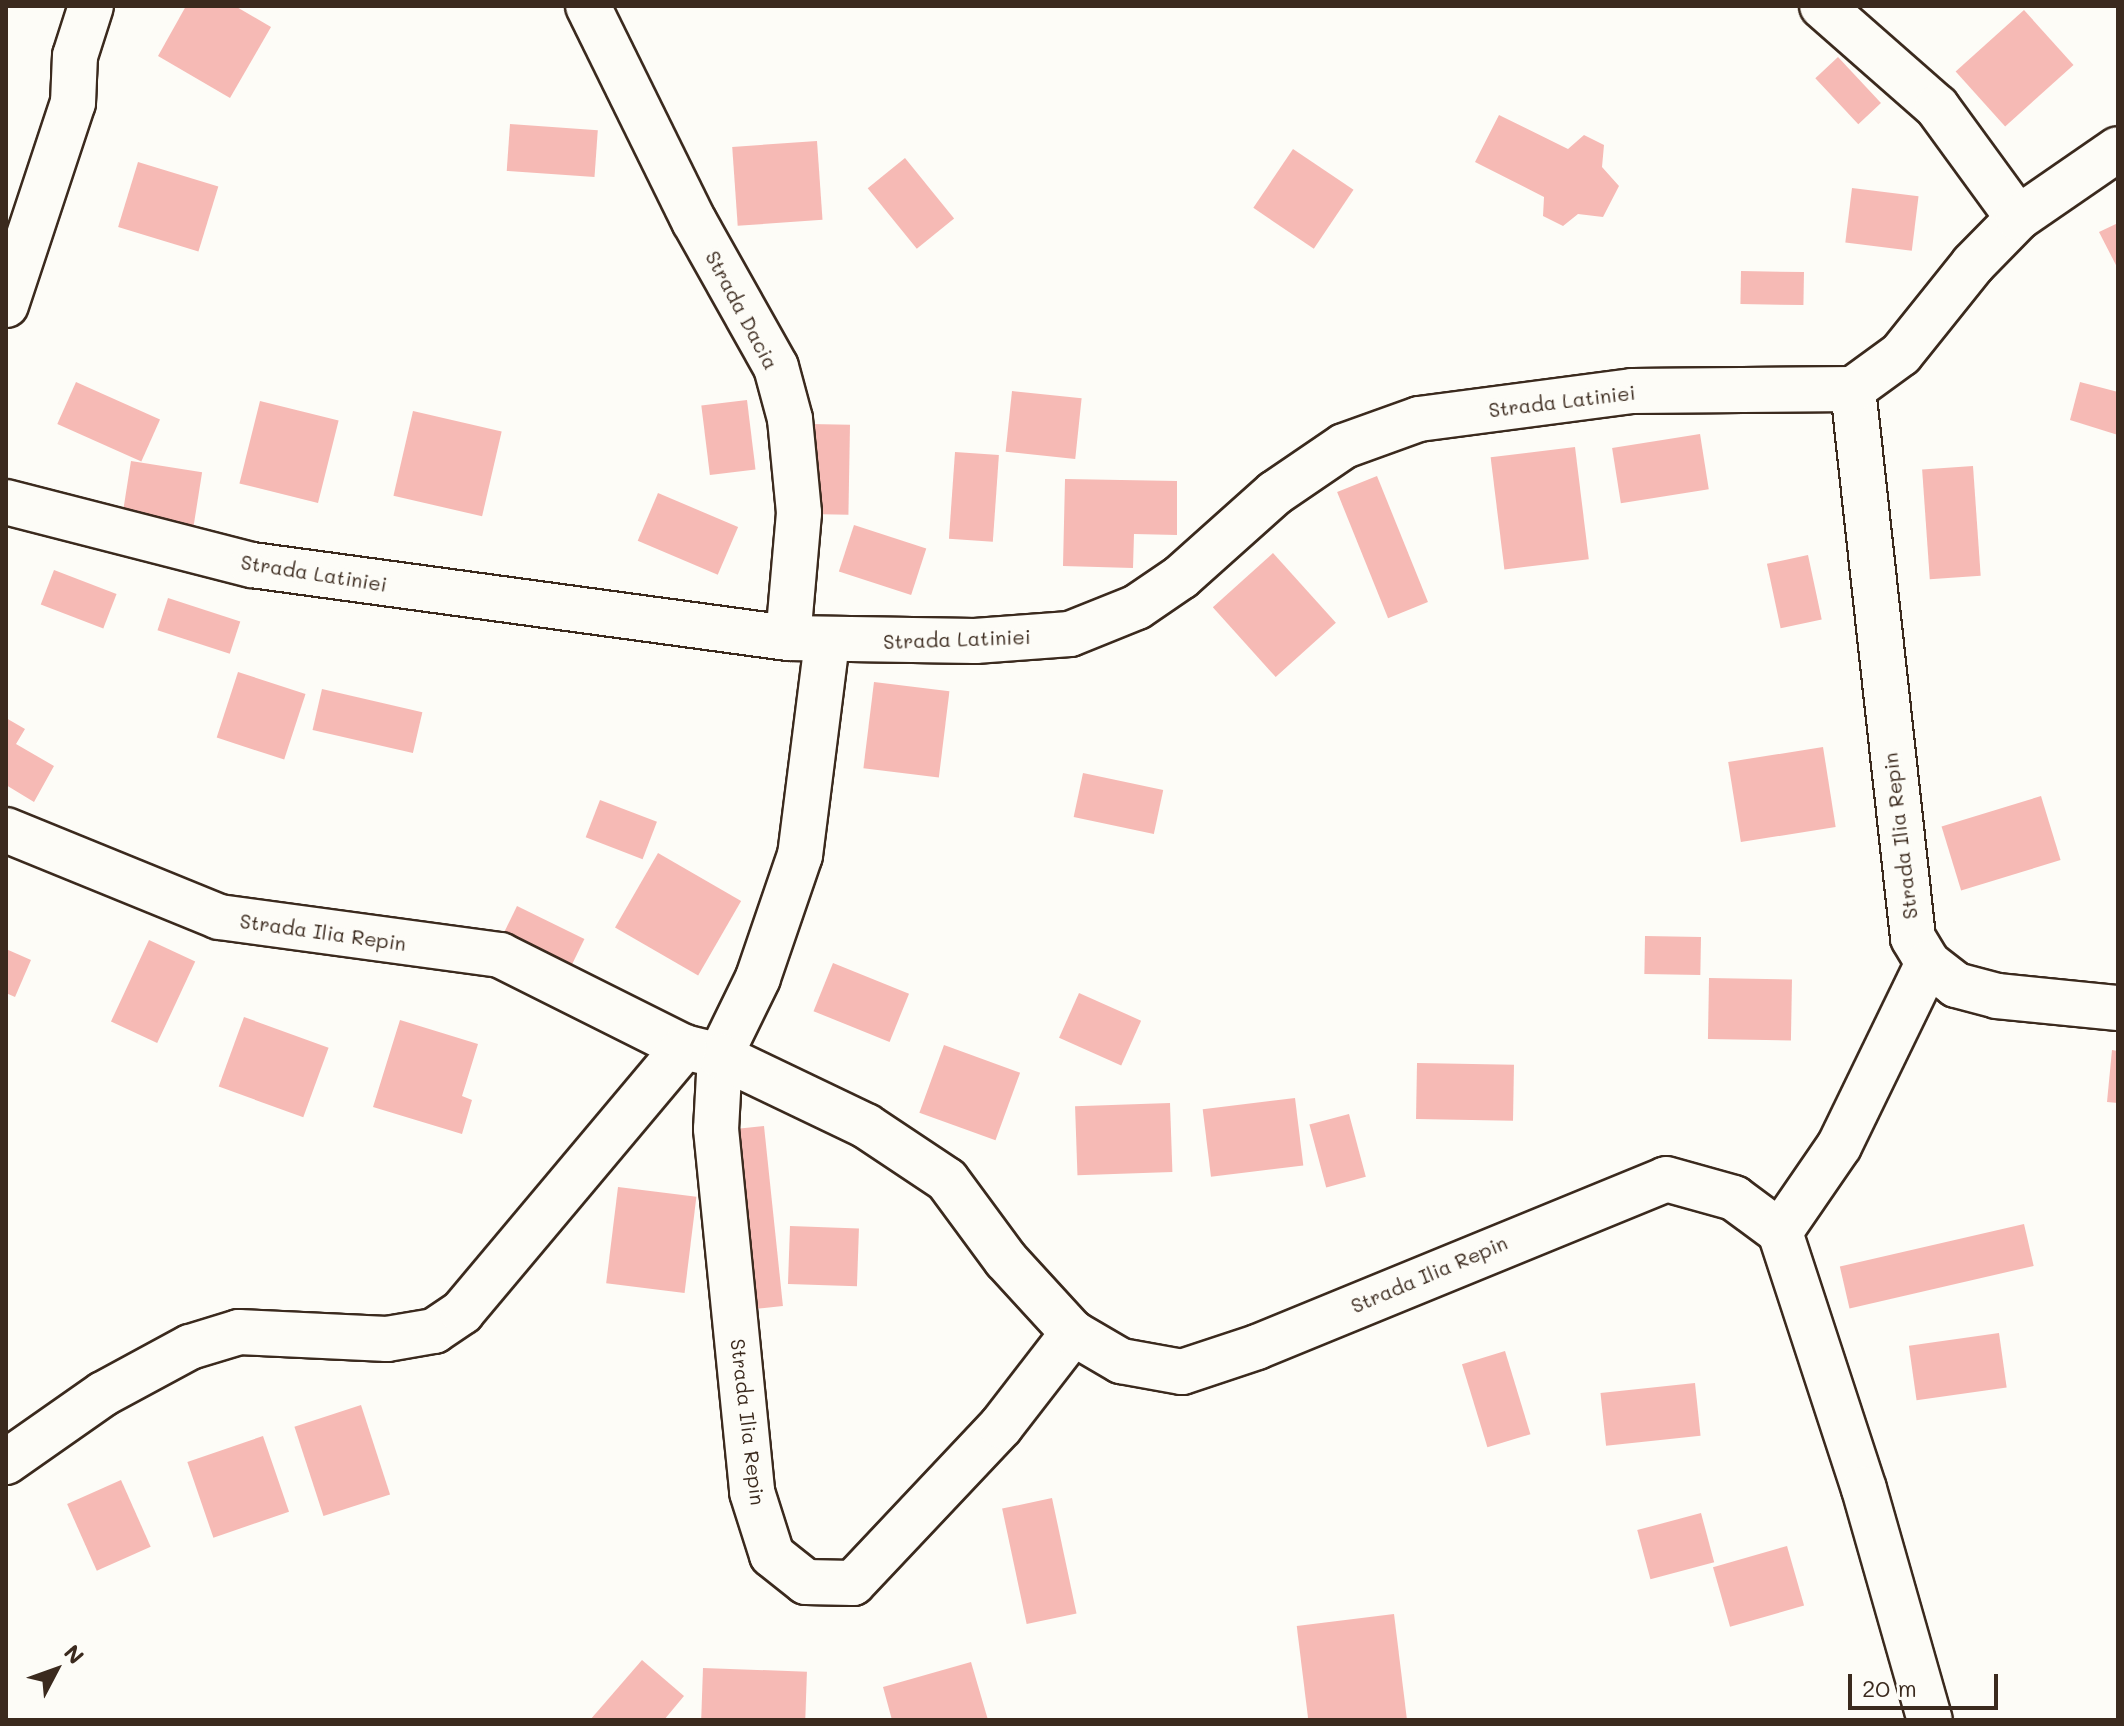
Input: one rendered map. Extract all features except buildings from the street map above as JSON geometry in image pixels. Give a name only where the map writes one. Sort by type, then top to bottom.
[{"type":"street","points":[[6,305],[73,103],[75,56],[91,6]]},
{"type":"street","name":"Strada Dacia","points":[[588,6],[694,221],[776,367],[790,419],[808,640]]},
{"type":"street","points":[[1822,6],[1937,107],[2018,218]]},
{"type":"street","points":[[1853,389],[1901,354],[1973,264],[2018,218],[2118,149]]},
{"type":"street","name":"Strada Latiniei","points":[[6,502],[252,565],[808,640],[1070,634],[1148,599],[1275,493],[1344,446],[1419,419],[1632,391],[1853,389]]},
{"type":"street","name":"Strada Ilia Repin","points":[[1853,389],[1906,906],[1913,938],[1928,963],[1956,985],[1997,996],[2118,1008]]},
{"type":"street","name":"Strada Ilia Repin","points":[[6,1462],[103,1394],[202,1343],[239,1332],[387,1339],[434,1331],[462,1312],[702,1052],[758,978],[800,855],[808,640]]},
{"type":"street","name":"Strada Ilia Repin","points":[[6,830],[219,917],[500,955],[866,1126],[947,1180],[1006,1260],[1073,1333],[1121,1361],[1182,1372],[1257,1347],[1666,1179],[1734,1198],[1780,1232]]},
{"type":"street","points":[[1928,963],[1839,1146],[1780,1232],[1864,1489],[1930,1720]]},
{"type":"street","name":"Strada Ilia Repin","points":[[702,1052],[716,1129],[752,1492],[772,1555],[806,1582],[853,1583],[1001,1426],[1073,1333]]}]
